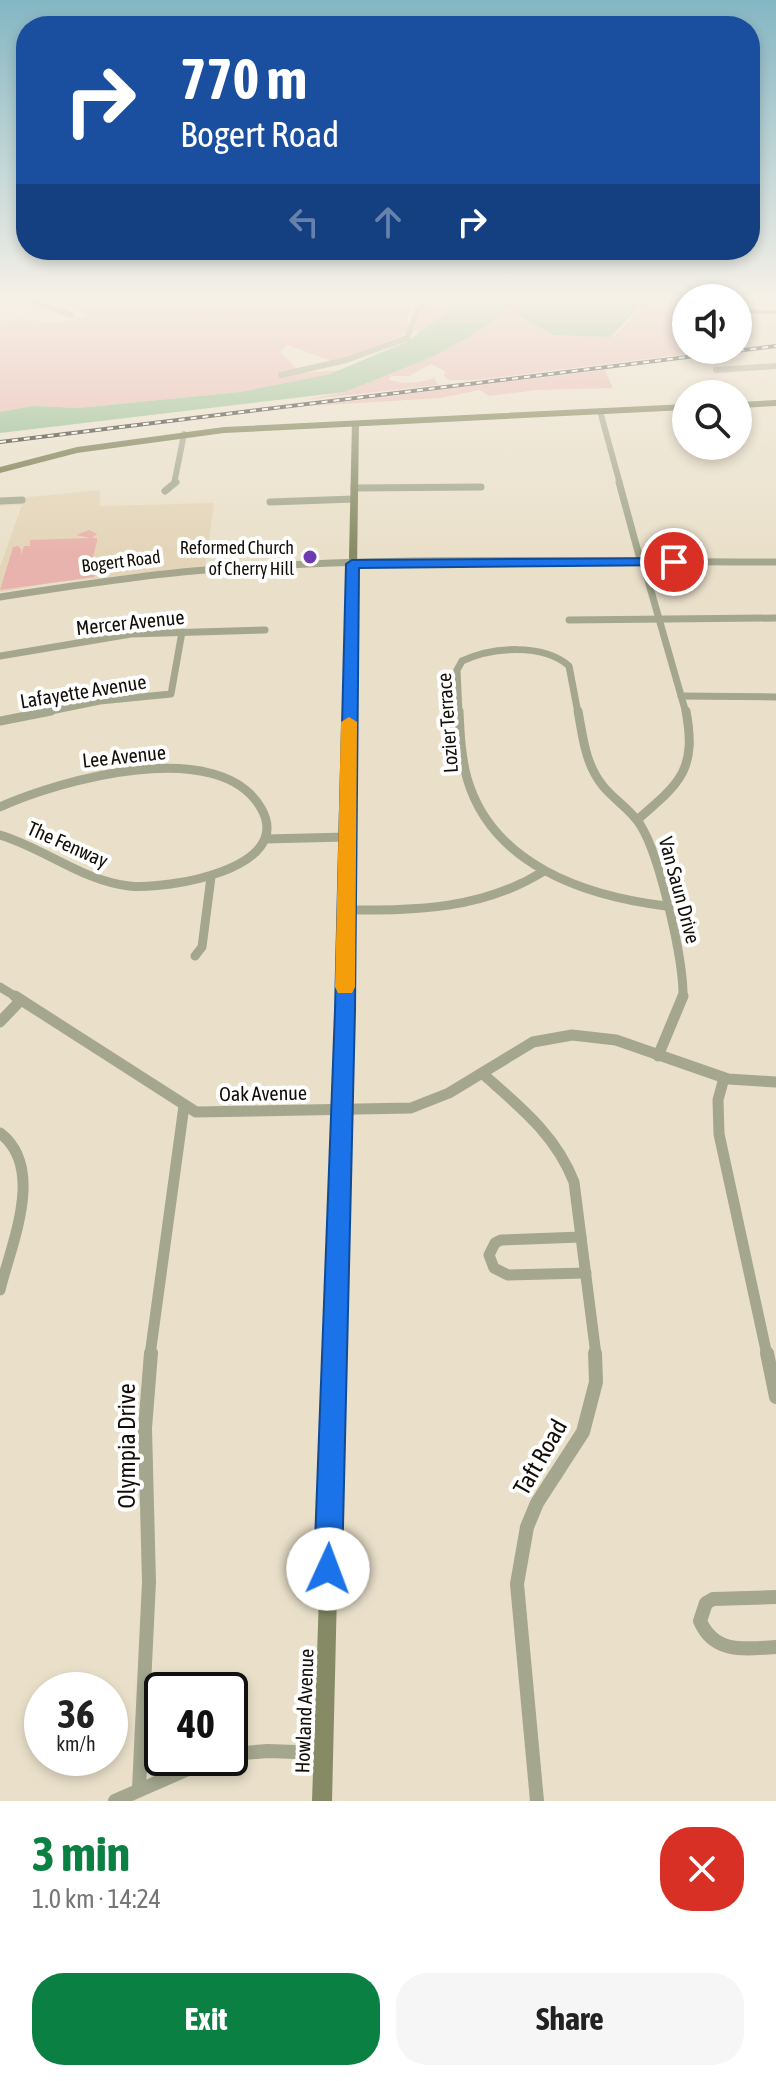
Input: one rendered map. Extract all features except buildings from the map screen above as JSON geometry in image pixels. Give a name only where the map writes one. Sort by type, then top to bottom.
[{"type":"main road","points":[[752,404],[776,403]]},
{"type":"main road","points":[[0,470],[77,450],[184,434],[672,408]]},
{"type":"street","points":[[600,411],[692,744],[688,766],[674,788],[637,820]]},
{"type":"street","name":"Howland Avenue","points":[[322,1801],[346,910],[355,423]]},
{"type":"street","points":[[165,491],[176,483],[184,434]]},
{"type":"street","points":[[270,502],[481,487]]},
{"type":"street","points":[[0,501],[22,500]]},
{"type":"street","name":"Bogert Road","points":[[0,597],[151,573],[240,566],[776,562]]},
{"type":"street","points":[[569,620],[776,618]]},
{"type":"street","name":"Mercer Avenue","points":[[0,656],[105,638],[265,630]]},
{"type":"street","name":"Lafayette Avenue","points":[[0,721],[100,701],[171,694],[182,632]]},
{"type":"street","name":"Lozier Terrace","points":[[561,658],[541,652],[481,653],[462,661],[457,670],[465,767],[475,798],[505,840],[544,871],[599,895],[666,906]]},
{"type":"street","name":"Van Saun Drive","points":[[561,658],[569,666],[587,760],[602,785],[637,820],[650,842],[666,906],[684,986],[683,998],[658,1056]]},
{"type":"street","points":[[681,696],[776,697]]},
{"type":"street","name":"Lee Avenue","points":[[0,807],[53,785],[99,774],[152,768],[185,770],[232,784],[256,801],[266,818],[265,839]]},
{"type":"street","name":"The Fenway","points":[[0,835],[95,878],[120,884],[165,887],[211,877],[241,862],[265,839]]},
{"type":"street","points":[[265,839],[347,837]]},
{"type":"street","points":[[346,910],[435,910],[477,904],[515,890],[544,871]]},
{"type":"street","points":[[195,956],[202,947],[211,877]]},
{"type":"street","name":"Oak Avenue","points":[[0,987],[196,1112],[411,1108],[458,1091],[534,1041],[567,1034],[601,1037],[724,1078],[776,1082]]},
{"type":"street","points":[[0,1022],[21,1000]]},
{"type":"street","name":"Taft Road","points":[[483,1074],[561,1150],[574,1182],[596,1359],[591,1407],[583,1432],[537,1503],[527,1527],[517,1584],[537,1801]]},
{"type":"street","points":[[724,1078],[718,1100],[719,1134],[776,1397]]},
{"type":"street","name":"Olympia Drive","points":[[139,1788],[149,1582],[145,1428],[149,1365],[184,1106]]},
{"type":"street","points":[[0,1133],[20,1157],[24,1181],[0,1290]]},
{"type":"street","points":[[581,1237],[501,1240],[495,1243],[489,1255],[494,1268],[508,1275],[586,1273]]},
{"type":"street","points":[[776,1597],[713,1599],[706,1603],[700,1621],[709,1641],[719,1647],[776,1647]]},
{"type":"street","points":[[248,1753],[323,1753]]},
{"type":"street","points":[[115,1801],[169,1776]]},
{"type":"shaded area","points":[[0,385],[274,385],[239,392],[79,408],[32,406],[0,412]]},
{"type":"shaded area","points":[[274,385],[362,385],[345,392],[0,433],[0,412],[32,406],[79,408],[239,392]]},
{"type":"shaded area","points":[[362,385],[438,385],[304,400],[345,392]]},
{"type":"shaded area","points":[[482,385],[612,385],[613,388],[537,390],[489,396],[480,390],[440,398],[310,406]]},
{"type":"shaded area","points":[[100,490],[100,506],[214,503],[205,568],[58,582],[0,592],[0,567],[22,505],[0,506],[0,500]]},
{"type":"shaded area","points":[[89,530],[97,534],[92,538],[97,538],[97,541],[89,572],[96,572],[94,577],[0,590],[13,547],[21,549],[21,555],[24,546],[30,546],[30,540],[90,538],[76,535]]},
{"type":"railway","points":[[0,442],[460,385]]},
{"type":"slow traffic","points":[[345,987],[349,722]]},
{"type":"place","name":"Reformed Church of Cherry Hill","points":[[310,557]]},
{"type":"route","points":[[328,1569],[345,1010],[352,564],[674,562]]}]
